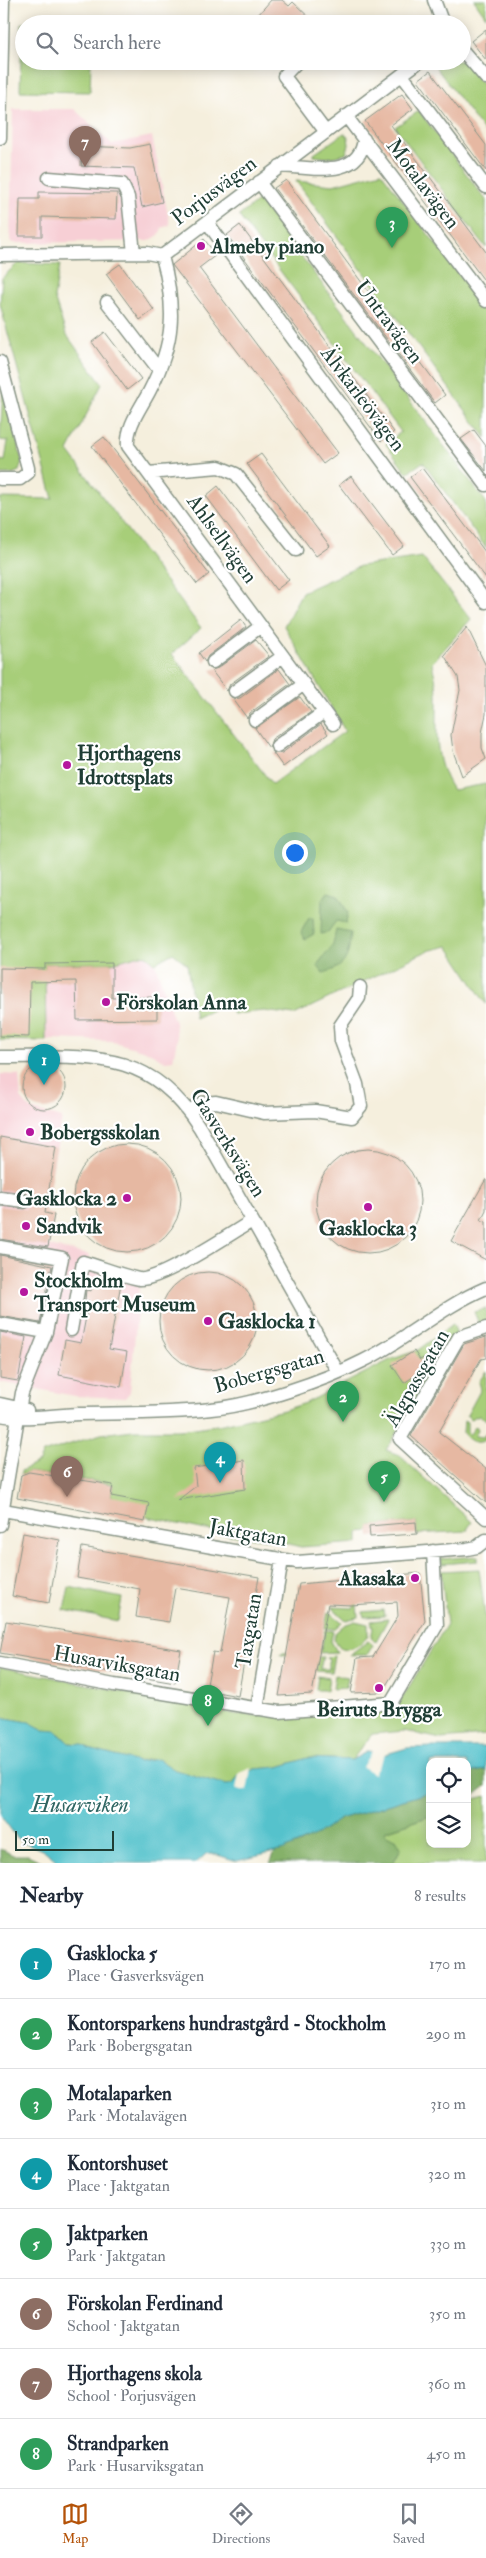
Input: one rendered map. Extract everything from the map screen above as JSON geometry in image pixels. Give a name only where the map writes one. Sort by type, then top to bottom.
[{"type":"street","points":[[0,138],[3,0]]},
{"type":"street","points":[[434,0],[440,15]]},
{"type":"street","points":[[471,60],[486,78]]},
{"type":"street","points":[[290,70],[284,76],[325,131]]},
{"type":"street","name":"Porjusvägen","points":[[162,256],[325,131],[408,70]]},
{"type":"street","points":[[402,75],[486,187]]},
{"type":"street","name":"Motalavägen","points":[[346,116],[486,301]]},
{"type":"street","points":[[280,166],[330,169],[349,165],[361,154],[364,139]]},
{"type":"street","points":[[49,178],[122,184],[128,197],[134,253]]},
{"type":"street","name":"Untravägen","points":[[259,182],[486,485]]},
{"type":"street","name":"Älvkarleövägen","points":[[206,222],[486,602]]},
{"type":"street","points":[[0,255],[134,253],[162,256]]},
{"type":"street","name":"Ahlsellvägen","points":[[162,256],[171,307],[171,338],[159,370],[127,434],[128,446],[333,724]]},
{"type":"street","points":[[107,302],[159,370]]},
{"type":"street","points":[[0,368],[28,473],[20,479],[0,479]]},
{"type":"street","points":[[148,473],[218,467],[236,474],[296,550]]},
{"type":"street","points":[[213,662],[261,626]]},
{"type":"street","points":[[235,691],[283,656]]},
{"type":"street","points":[[255,720],[304,684]]},
{"type":"street","points":[[277,746],[324,712]]},
{"type":"street","points":[[189,1111],[202,1103],[216,1102],[264,1113],[315,1111],[352,1116],[361,1106],[357,1084],[341,1041],[340,1026],[359,998],[360,987]]},
{"type":"street","name":"Gasverksvägen","points":[[0,1056],[60,1057],[125,1063],[162,1082],[189,1111],[338,1372]]},
{"type":"street","points":[[0,1198],[25,1202]]},
{"type":"street","points":[[72,1330],[83,1262],[140,1279],[157,1275],[252,1221]]},
{"type":"street","points":[[0,1247],[62,1258],[46,1332],[22,1393],[0,1525]]},
{"type":"street","name":"Bobergsgatan","points":[[0,1415],[19,1413],[41,1415],[152,1414],[214,1409],[290,1389],[364,1361],[454,1303],[486,1288]]},
{"type":"street","points":[[0,1324],[46,1332]]},
{"type":"street","name":"Älgpassgatan","points":[[486,1328],[459,1337],[400,1439],[486,1518]]},
{"type":"street","name":"Bobergsgatan","points":[[0,1404],[19,1413]]},
{"type":"street","name":"Jaktgatan","points":[[3,1510],[297,1562],[467,1549],[477,1547],[485,1542]]},
{"type":"street","name":"Husarviksgatan","points":[[0,1663],[114,1685],[279,1712],[391,1703],[437,1625],[433,1552]]},
{"type":"street","name":"Taxgatan","points":[[257,1709],[282,1560]]},
{"type":"shaded area","points":[[13,109],[74,109],[112,144],[152,136],[170,225],[162,228],[159,235],[149,241],[13,243],[10,239]]},
{"type":"shaded area","name":"Förskolan Anna","points":[[140,955],[147,956],[155,963],[175,1023],[177,1040],[173,1060],[165,1061],[149,1052],[111,1041],[52,1039],[46,1041],[45,964],[112,963]]},
{"type":"shaded area","points":[[0,1074],[19,1075],[21,1098],[30,1109],[62,1118],[45,1213],[54,1215],[49,1246],[89,1255],[88,1262],[140,1277],[130,1392],[125,1398],[75,1396],[0,1382]]},
{"type":"green space","points":[[474,0],[486,0],[486,17]]},
{"type":"green space","points":[[21,70],[91,70],[90,92],[20,91]]},
{"type":"green space","points":[[438,70],[471,70],[486,89],[486,134]]},
{"type":"green space","points":[[419,111],[486,200],[486,248],[395,127]]},
{"type":"green space","points":[[344,133],[348,136],[349,145],[346,154],[328,158],[314,156],[314,154]]},
{"type":"green space","points":[[381,172],[486,310],[486,438],[296,181],[333,185]]},
{"type":"green space","points":[[259,200],[486,502],[486,548],[423,462],[407,473],[386,444],[401,432],[239,216]]},
{"type":"green space","points":[[18,263],[60,265],[54,297],[66,334],[102,384],[68,451],[201,628],[172,654],[272,784],[345,731],[284,626],[302,592],[360,566],[422,557],[471,619],[432,663],[437,690],[439,755],[446,778],[453,790],[486,784],[486,1004],[448,946],[427,951],[294,1015],[264,1011],[233,1014],[227,1003],[195,1018],[187,964],[173,953],[155,963],[147,956],[140,955],[112,963],[45,964],[46,1041],[0,1040],[0,498],[53,499],[0,304],[2,278]]},
{"type":"green space","points":[[3,388],[22,461],[19,471],[12,474],[0,474],[0,460],[5,461],[8,441],[0,440]]},
{"type":"green space","points":[[328,892],[338,895],[348,913],[346,923],[336,921],[328,932],[321,934],[322,900]]},
{"type":"green space","points":[[309,918],[313,918],[314,934],[305,939],[301,932]]},
{"type":"green space","points":[[336,930],[351,933],[349,948],[342,964],[331,971],[323,973],[317,965],[333,945]]},
{"type":"green space","points":[[486,1308],[486,1321],[479,1324],[474,1312]]},
{"type":"green space","points":[[453,1324],[456,1332],[455,1339],[386,1450],[399,1455],[472,1522],[466,1531],[417,1534],[416,1522],[370,1526],[370,1531],[358,1532],[358,1543],[301,1547],[272,1540],[229,1535],[146,1517],[111,1496],[113,1484],[29,1472],[21,1475],[21,1471],[39,1462],[43,1453],[101,1434],[133,1430],[180,1430],[223,1424],[306,1403],[390,1360],[418,1350]]},
{"type":"green space","points":[[486,1371],[486,1420],[479,1415],[470,1419],[467,1415],[481,1389],[479,1382]]},
{"type":"green space","points":[[464,1420],[467,1422],[469,1435],[476,1426],[478,1429],[475,1436],[483,1437],[486,1433],[486,1440],[476,1442],[468,1438],[463,1433]]},
{"type":"green space","points":[[478,1556],[478,1561],[442,1564],[441,1559]]},
{"type":"green space","points":[[479,1569],[486,1622],[486,1735],[441,1739],[404,1731],[372,1734],[352,1760],[308,1758],[278,1767],[255,1769],[237,1778],[233,1784],[226,1785],[175,1770],[149,1759],[138,1762],[89,1749],[82,1744],[69,1743],[60,1734],[44,1730],[29,1722],[0,1717],[0,1667],[235,1714],[263,1716],[395,1710],[447,1624],[441,1571]]},
{"type":"green space","points":[[355,1580],[358,1617],[346,1620],[332,1607],[354,1608],[352,1583]]},
{"type":"green space","points":[[69,1587],[122,1598],[118,1621],[64,1610]]},
{"type":"green space","points":[[384,1610],[385,1616],[364,1617],[363,1612]]},
{"type":"green space","points":[[330,1612],[342,1622],[334,1629],[325,1628],[328,1613]]},
{"type":"green space","points":[[388,1619],[376,1641],[371,1638],[373,1628],[371,1621]]},
{"type":"green space","points":[[355,1621],[368,1624],[368,1636],[356,1646],[348,1649],[341,1648],[334,1640],[335,1633],[344,1625]]},
{"type":"green space","points":[[325,1630],[333,1631],[331,1641],[337,1652],[281,1655],[281,1653],[321,1650]]},
{"type":"green space","points":[[368,1641],[373,1645],[367,1655],[349,1655]]},
{"type":"green space","points":[[334,1656],[331,1672],[316,1671],[318,1660],[316,1657],[323,1657],[320,1669],[329,1669],[329,1659],[326,1657]]},
{"type":"green space","points":[[335,1675],[348,1677],[346,1688],[333,1689]]},
{"type":"green space","points":[[318,1676],[329,1678],[327,1690],[316,1690]]},
{"type":"green space","points":[[486,1770],[486,1786],[471,1798],[471,1772]]},
{"type":"green space","points":[[426,1793],[426,1817],[385,1831],[386,1835],[396,1839],[401,1848],[393,1863],[270,1863],[275,1852],[301,1843],[340,1819]]},
{"type":"green space","points":[[486,1796],[486,1863],[393,1863],[401,1848],[386,1835],[385,1831],[426,1817],[426,1848],[471,1848],[471,1800]]},
{"type":"green space","points":[[0,1849],[13,1855],[28,1855],[45,1863],[0,1863]]},
{"type":"water","name":"Husarviken","points":[[0,1717],[29,1722],[44,1730],[56,1731],[69,1743],[82,1744],[89,1749],[138,1762],[158,1759],[175,1770],[226,1785],[233,1784],[239,1775],[255,1769],[278,1767],[308,1758],[352,1760],[368,1751],[386,1754],[407,1748],[486,1747],[486,1770],[471,1773],[471,1758],[426,1758],[426,1793],[340,1819],[317,1835],[284,1850],[237,1861],[211,1853],[206,1854],[196,1863],[56,1863],[55,1859],[46,1852],[18,1839],[0,1815]]},
{"type":"pier","points":[[373,1749],[386,1752],[374,1774],[362,1767]]},
{"type":"pier","points":[[251,1768],[247,1791],[236,1789],[239,1773]]},
{"type":"building","points":[[271,0],[282,0],[289,6],[293,2],[307,15],[258,15]]},
{"type":"building","points":[[486,29],[486,60],[471,41]]},
{"type":"building","points":[[430,71],[486,145],[486,171],[418,80]]},
{"type":"building","points":[[402,94],[413,109],[391,125],[486,252],[486,283],[365,121]]},
{"type":"building","points":[[150,144],[162,202],[142,207],[134,168],[81,166],[82,146],[130,148]]},
{"type":"building","points":[[286,180],[445,395],[435,403],[274,188]]},
{"type":"building","points":[[39,192],[117,193],[116,219],[42,217],[42,236],[19,236],[20,199],[39,199]]},
{"type":"building","points":[[240,225],[394,432],[381,441],[227,235]]},
{"type":"building","points":[[204,239],[216,255],[199,268],[338,453],[323,464],[172,265]]},
{"type":"building","points":[[120,264],[154,310],[140,320],[106,274]]},
{"type":"building","points":[[105,332],[141,379],[127,390],[92,342]]},
{"type":"building","points":[[474,430],[486,446],[486,471],[461,439]]},
{"type":"building","points":[[104,437],[209,574],[197,584],[92,446]]},
{"type":"building","points":[[261,454],[330,546],[316,556],[247,464]]},
{"type":"building","points":[[422,468],[486,553],[486,578],[410,477]]},
{"type":"building","points":[[351,476],[404,546],[392,555],[339,485]]},
{"type":"building","points":[[218,486],[289,580],[276,590],[206,496]]},
{"type":"building","points":[[241,620],[246,627],[208,656],[205,662],[199,653]]},
{"type":"building","points":[[467,627],[486,666],[486,714],[482,733],[482,748],[486,759],[462,776],[453,751],[451,735],[460,690],[458,677],[444,655]]},
{"type":"building","points":[[256,640],[269,656],[230,684],[227,691],[211,670],[218,668]]},
{"type":"building","points":[[279,669],[290,684],[250,713],[247,718],[233,699],[240,698]]},
{"type":"building","points":[[300,697],[311,712],[272,739],[269,748],[255,728]]},
{"type":"building","points":[[321,724],[328,734],[283,767],[273,753],[282,753]]},
{"type":"building","points":[[112,963],[112,998],[157,997],[157,1019],[77,1020],[76,981],[30,982],[29,1037],[0,1036],[0,968],[45,969],[45,964]]},
{"type":"building","points":[[48,1065],[60,1071],[65,1078],[65,1096],[60,1103],[53,1108],[40,1109],[32,1106],[25,1099],[22,1083],[25,1075],[32,1068]]},
{"type":"building","points":[[0,1137],[56,1147],[45,1213],[54,1215],[48,1247],[0,1239],[0,1206],[25,1209],[31,1206],[33,1201],[30,1195],[26,1193],[0,1190]]},
{"type":"building","name":"Gasklocka 2","points":[[127,1144],[148,1148],[165,1160],[177,1177],[181,1198],[177,1219],[165,1236],[148,1248],[127,1252],[106,1248],[89,1236],[77,1219],[73,1198],[77,1177],[89,1160],[106,1148]]},
{"type":"building","name":"Gasklocka 3","points":[[368,1149],[388,1153],[397,1157],[405,1164],[412,1172],[416,1181],[420,1201],[416,1221],[412,1230],[405,1238],[397,1245],[388,1249],[368,1253],[348,1249],[339,1245],[331,1238],[324,1230],[320,1221],[316,1201],[320,1181],[324,1172],[331,1164],[339,1157],[348,1153]]},
{"type":"building","points":[[486,1179],[486,1210],[481,1220],[486,1222],[486,1260],[451,1241]]},
{"type":"building","name":"Stockholm Transport Museum","points":[[0,1255],[52,1266],[40,1323],[0,1316]]},
{"type":"building","name":"Gasklocka 1","points":[[208,1272],[227,1276],[243,1286],[253,1302],[257,1321],[253,1340],[243,1356],[227,1366],[208,1370],[189,1366],[173,1356],[163,1340],[159,1321],[163,1302],[173,1286],[189,1276]]},
{"type":"building","points":[[93,1278],[121,1283],[109,1349],[127,1352],[121,1387],[59,1375],[65,1340],[81,1343],[89,1301],[85,1300],[86,1290],[91,1291]]},
{"type":"building","points":[[0,1332],[26,1337],[18,1381],[0,1378]]},
{"type":"building","points":[[486,1337],[486,1358],[481,1359],[439,1432],[486,1469],[486,1503],[411,1436],[464,1344]]},
{"type":"building","points":[[414,1351],[420,1360],[429,1355],[434,1363],[404,1383],[392,1365]]},
{"type":"building","points":[[244,1460],[245,1489],[178,1500],[196,1486],[194,1468]]},
{"type":"building","points":[[29,1472],[113,1485],[111,1496],[149,1503],[145,1522],[17,1498],[21,1475]]},
{"type":"building","points":[[416,1522],[417,1534],[370,1537],[369,1526]]},
{"type":"building","points":[[23,1533],[60,1540],[49,1603],[12,1596]]},
{"type":"building","points":[[82,1547],[259,1577],[238,1696],[206,1690],[213,1652],[220,1653],[230,1597],[175,1588],[169,1622],[136,1617],[140,1589],[77,1578]]},
{"type":"building","points":[[420,1573],[425,1621],[382,1692],[351,1693],[357,1658],[373,1657],[398,1616],[397,1602],[351,1605],[328,1604],[312,1694],[279,1696],[299,1584]]},
{"type":"building","points":[[6,1621],[181,1650],[175,1683],[0,1653]]},
{"type":"place","name":"Hjorthagens skola","points":[[85,167]]},
{"type":"place","name":"Almeby piano","points":[[201,246]]},
{"type":"place","name":"Motalaparken","points":[[392,248]]},
{"type":"place","name":"Hjorthagens Idrottsplats","points":[[67,765]]},
{"type":"place","name":"Förskolan Anna","points":[[106,1002]]},
{"type":"place","name":"Gasklocka 5","points":[[44,1085]]},
{"type":"place","name":"Bobergsskolan","points":[[30,1132]]},
{"type":"place","name":"Gasklocka 2","points":[[127,1198]]},
{"type":"place","name":"Gasklocka 3","points":[[368,1207]]},
{"type":"place","name":"Sandvik","points":[[26,1226]]},
{"type":"place","name":"Stockholm Transport Museum","points":[[24,1292]]},
{"type":"place","name":"Gasklocka 1","points":[[208,1321]]},
{"type":"place","name":"Kontorsparkens hundrastgård - Stockholm","points":[[343,1422]]},
{"type":"place","name":"Kontorshuset","points":[[220,1483]]},
{"type":"place","name":"Förskolan Ferdinand","points":[[67,1497]]},
{"type":"place","name":"Jaktparken","points":[[384,1502]]},
{"type":"place","name":"Akasaka","points":[[415,1578]]},
{"type":"place","name":"Beiruts Brygga","points":[[379,1688]]},
{"type":"place","name":"Strandparken","points":[[208,1726]]}]
